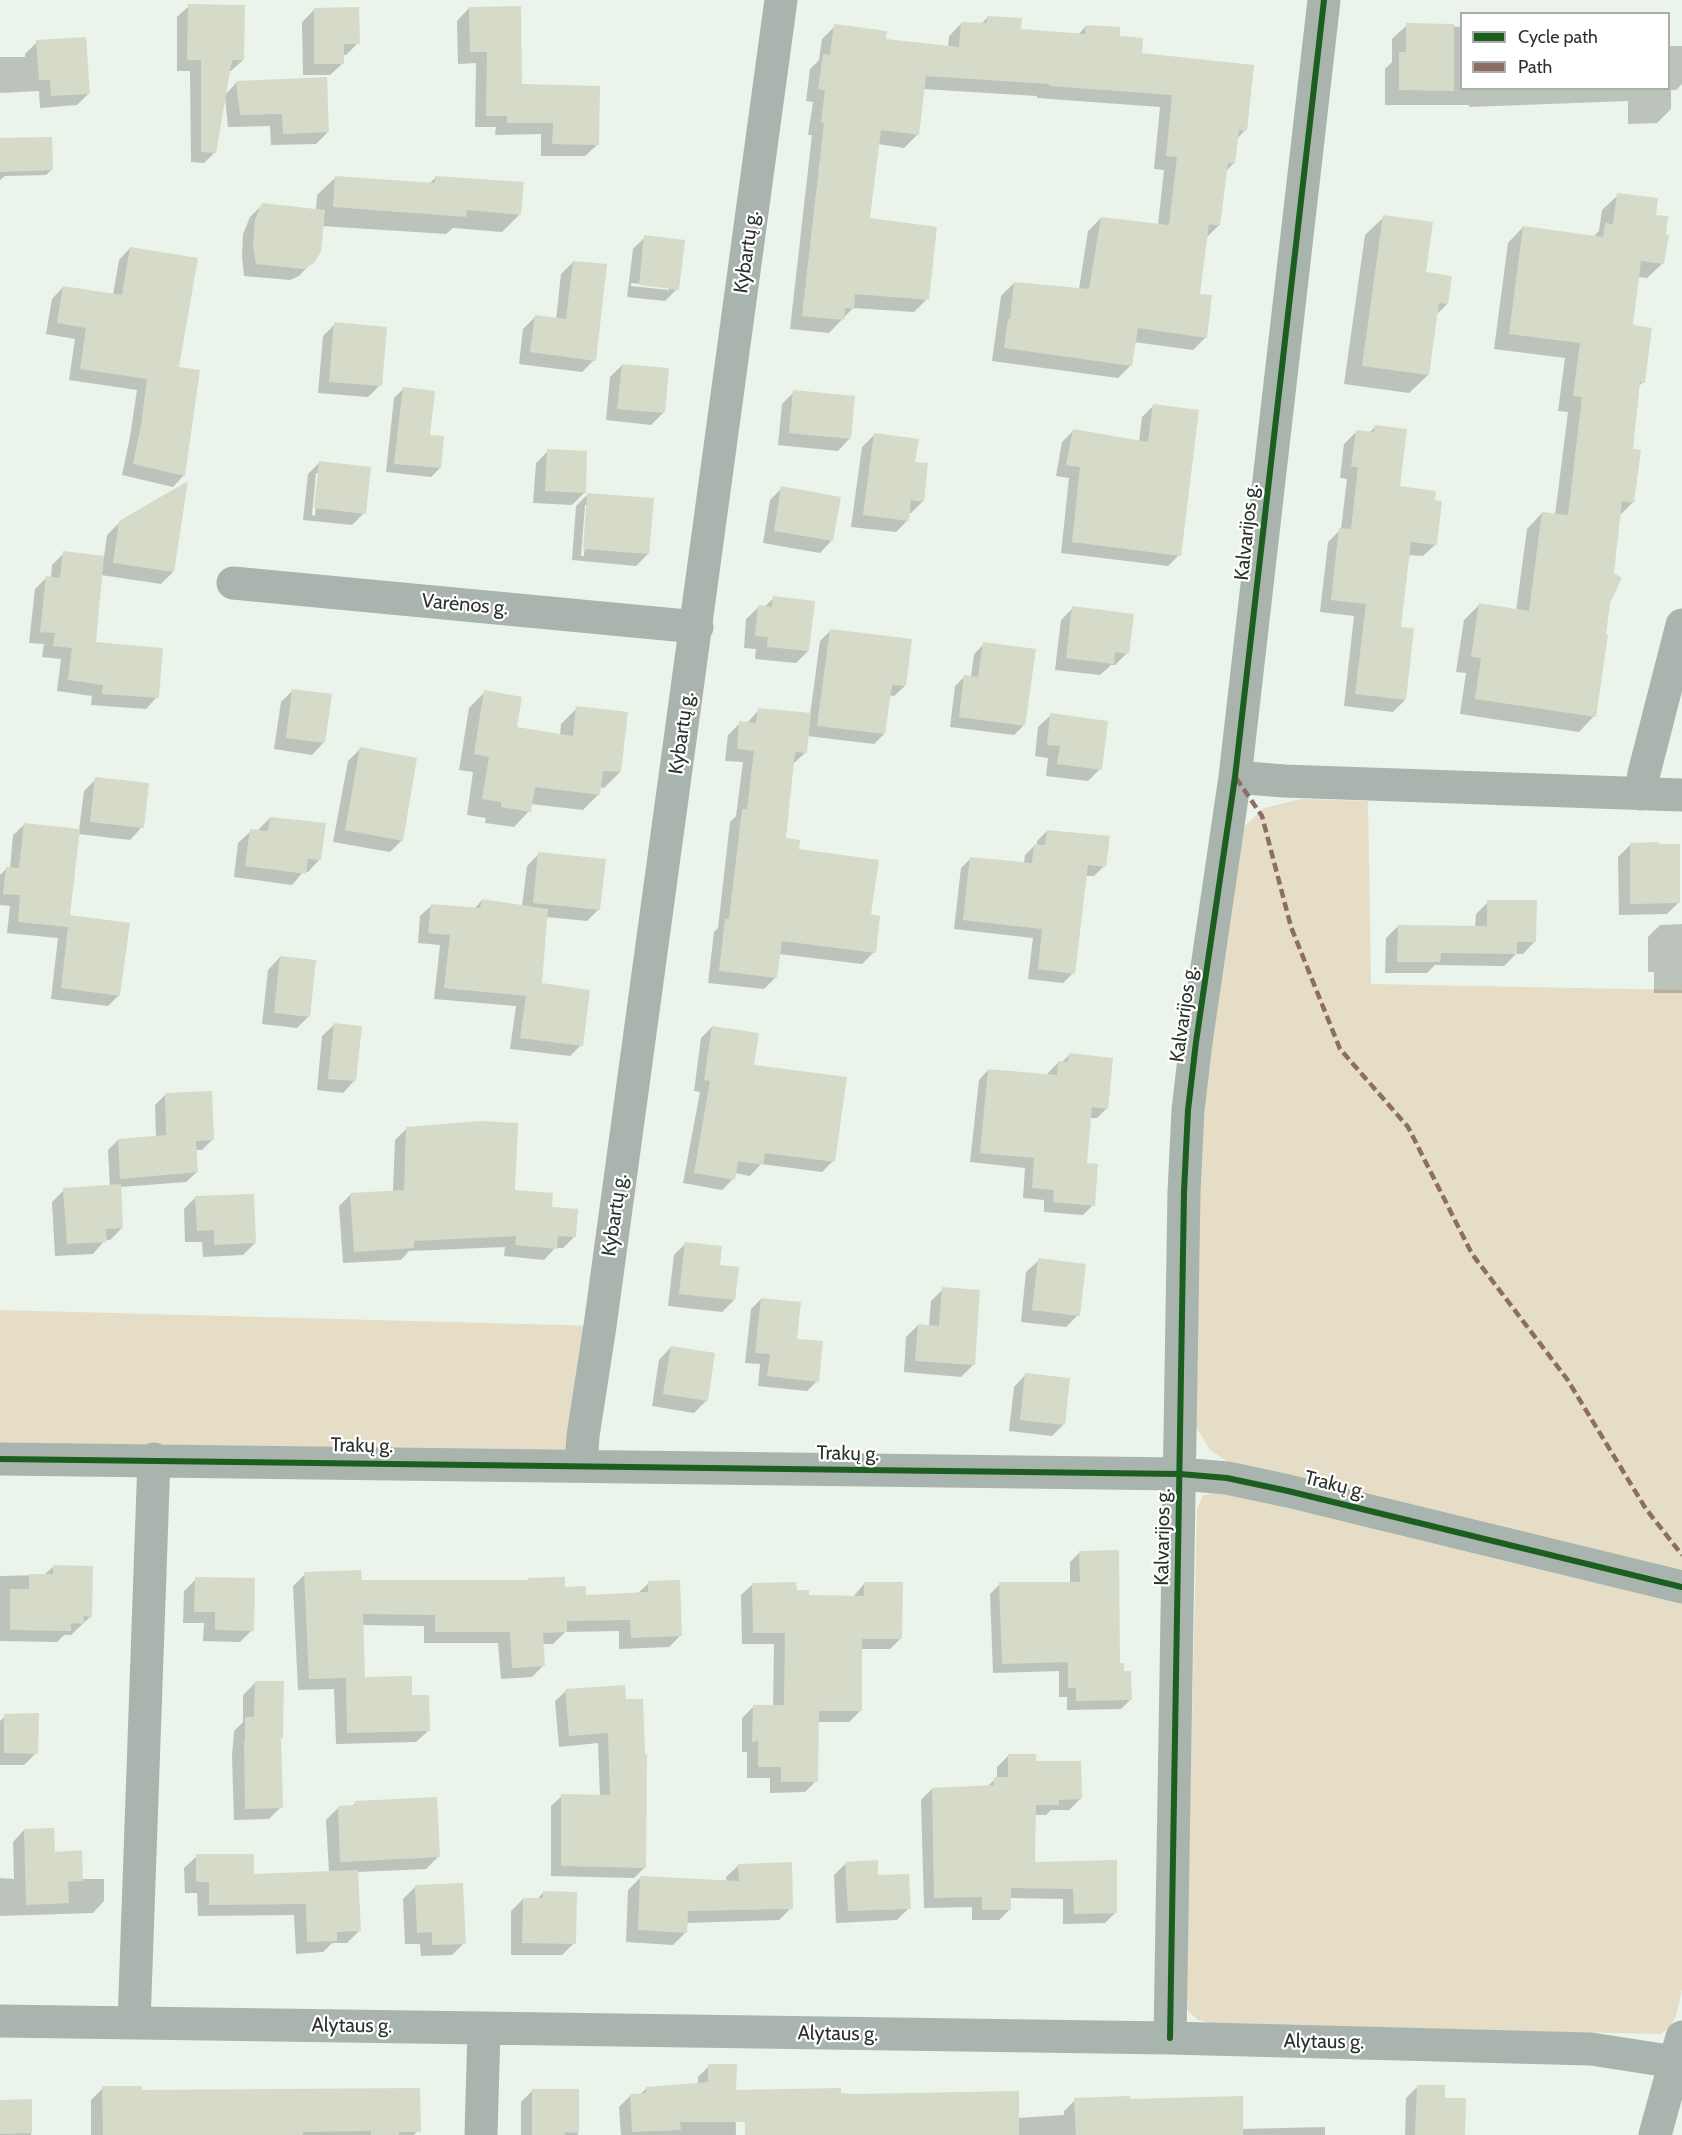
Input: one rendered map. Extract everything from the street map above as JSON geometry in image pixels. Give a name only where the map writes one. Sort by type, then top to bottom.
[{"type":"street","name":"Kybartų g.","points":[[581,1466],[583,1436],[697,627],[781,0]]},
{"type":"street","name":"Kalvarijos g.","points":[[1170,2038],[1184,1192],[1188,1110],[1235,777],[1324,0]]},
{"type":"street","name":"Varėnos g.","points":[[233,583],[697,627]]},
{"type":"street","points":[[1641,794],[1644,772],[1682,625]]},
{"type":"street","points":[[1235,777],[1284,781],[1682,795]]},
{"type":"street","name":"Trakų g.","points":[[0,1459],[154,1459],[817,1471],[1180,1474],[1227,1478],[1287,1491],[1682,1587]]},
{"type":"street","points":[[134,2023],[154,1459]]},
{"type":"street","name":"Alytaus g.","points":[[0,2021],[1170,2038],[1678,2050]]},
{"type":"street","points":[[481,2135],[484,2029]]},
{"type":"street","points":[[1655,2135],[1678,2050]]},
{"type":"shaded area","points":[[1301,799],[1368,801],[1371,984],[1682,990],[1682,1570],[1228,1462],[1210,1450],[1196,1427],[1200,1120],[1244,827],[1264,808]]},
{"type":"shaded area","points":[[0,1310],[600,1326],[581,1466],[0,1460]]},
{"type":"shaded area","points":[[1221,1493],[1473,1550],[1682,1603],[1682,1989],[1676,2015],[1666,2031],[1660,2034],[1219,2025],[1198,2020],[1185,2008],[1197,1509],[1203,1495]]},
{"type":"building","points":[[188,4],[245,5],[244,60],[232,60],[216,153],[201,152],[201,60],[187,60]]},
{"type":"building","points":[[521,6],[522,84],[600,86],[599,145],[552,144],[553,123],[507,123],[507,116],[486,116],[487,52],[470,52],[469,7]]},
{"type":"building","points":[[359,7],[360,44],[344,44],[344,64],[314,64],[314,8]]},
{"type":"building","points":[[987,16],[1022,18],[1021,29],[1085,34],[1086,25],[1120,27],[1120,36],[1143,38],[1142,53],[1254,65],[1247,131],[1239,130],[1235,164],[1228,163],[1220,226],[1209,224],[1200,294],[1212,295],[1207,338],[1138,328],[1132,366],[1004,348],[1014,282],[1089,289],[1101,217],[1169,225],[1177,157],[1166,156],[1172,95],[926,76],[919,135],[881,130],[870,218],[937,227],[929,300],[855,294],[854,309],[845,308],[844,320],[802,316],[824,123],[821,122],[825,90],[818,89],[823,54],[830,55],[834,24],[887,31],[886,39],[959,47],[961,22],[987,23]]},
{"type":"building","points":[[1406,23],[1454,24],[1454,91],[1399,90],[1399,52],[1406,52]]},
{"type":"building","points":[[86,37],[90,94],[51,96],[50,80],[39,80],[36,40]]},
{"type":"building","points":[[327,77],[329,132],[283,134],[282,114],[240,115],[236,81]]},
{"type":"building","points":[[52,137],[53,170],[0,172],[0,138]]},
{"type":"building","points":[[335,176],[435,183],[435,176],[524,182],[521,215],[467,210],[466,217],[333,207]]},
{"type":"building","points":[[1617,193],[1658,198],[1656,215],[1668,216],[1666,235],[1669,235],[1664,264],[1641,261],[1633,325],[1652,328],[1645,383],[1640,382],[1633,449],[1641,450],[1634,503],[1622,501],[1614,573],[1622,578],[1610,603],[1606,635],[1608,635],[1596,717],[1475,699],[1481,658],[1471,657],[1479,603],[1529,611],[1542,512],[1568,515],[1582,397],[1573,396],[1580,343],[1509,334],[1523,226],[1603,237],[1605,223],[1613,224]]},
{"type":"building","points":[[262,203],[325,210],[321,252],[313,264],[304,269],[256,264],[253,244],[255,220]]},
{"type":"building","points":[[1383,215],[1433,222],[1426,272],[1452,276],[1448,304],[1439,303],[1429,375],[1362,366]]},
{"type":"building","points":[[644,235],[685,240],[679,290],[639,285]]},
{"type":"building","points":[[130,247],[198,258],[179,367],[200,370],[185,476],[133,464],[147,379],[80,369],[86,328],[57,323],[63,286],[122,295]]},
{"type":"building","points":[[573,261],[607,264],[596,361],[530,352],[535,315],[566,319]]},
{"type":"building","points":[[334,322],[387,327],[382,386],[329,382]]},
{"type":"building","points":[[622,364],[669,368],[665,413],[617,409]]},
{"type":"building","points":[[403,387],[435,391],[430,435],[444,436],[441,468],[394,464]]},
{"type":"building","points":[[793,390],[855,396],[851,439],[789,433]]},
{"type":"building","points":[[1153,404],[1199,410],[1181,556],[1072,542],[1080,467],[1066,465],[1073,429],[1148,442]]},
{"type":"building","points":[[1375,425],[1407,429],[1400,486],[1436,491],[1435,500],[1442,501],[1437,545],[1411,542],[1401,627],[1414,628],[1406,700],[1355,694],[1366,604],[1331,600],[1339,528],[1351,529],[1358,467],[1351,467],[1356,430],[1374,432]]},
{"type":"building","points":[[874,433],[919,439],[915,462],[928,463],[924,502],[911,500],[909,521],[863,515]]},
{"type":"building","points":[[547,449],[587,451],[586,493],[545,491]]},
{"type":"building","points":[[319,461],[371,467],[366,514],[314,508]]},
{"type":"building","points":[[188,481],[174,572],[113,563],[119,521]]},
{"type":"building","points":[[781,486],[841,497],[833,541],[774,531]]},
{"type":"building","points":[[587,493],[654,498],[649,554],[583,549]]},
{"type":"building","points":[[63,551],[104,556],[96,642],[163,648],[159,698],[102,694],[103,685],[68,680],[72,648],[53,646],[55,633],[40,632],[46,576],[60,578]]},
{"type":"building","points":[[773,596],[815,601],[809,651],[767,647],[768,637],[755,636],[758,605],[772,607]]},
{"type":"building","points":[[1072,606],[1134,614],[1129,654],[1115,652],[1114,664],[1066,658]]},
{"type":"building","points":[[830,629],[912,639],[906,686],[892,685],[885,734],[817,726]]},
{"type":"building","points":[[983,642],[1036,649],[1025,726],[959,717],[964,675],[978,677]]},
{"type":"building","points":[[292,689],[332,694],[325,743],[286,738]]},
{"type":"building","points":[[484,690],[522,697],[517,727],[573,736],[576,706],[628,712],[621,772],[603,771],[600,795],[535,787],[531,812],[501,807],[501,802],[482,799],[489,757],[474,754]]},
{"type":"building","points":[[758,708],[811,713],[807,753],[795,752],[786,838],[800,840],[799,849],[879,860],[871,914],[880,916],[876,953],[782,941],[777,978],[719,971],[725,919],[729,919],[742,809],[747,809],[754,751],[737,749],[739,721],[756,723]]},
{"type":"building","points":[[1050,713],[1108,721],[1102,770],[1057,764],[1060,746],[1047,745]]},
{"type":"building","points":[[360,747],[417,758],[403,841],[345,830]]},
{"type":"building","points":[[95,777],[149,783],[144,828],[90,822]]},
{"type":"building","points":[[270,817],[326,823],[321,860],[308,859],[306,874],[245,866],[250,829],[268,831]]},
{"type":"building","points":[[24,823],[80,829],[70,915],[130,923],[120,996],[61,988],[68,927],[18,922],[20,895],[3,894],[6,867],[19,868]]},
{"type":"building","points":[[1047,830],[1110,836],[1106,867],[1088,865],[1075,974],[1038,969],[1042,929],[963,920],[970,857],[1032,863],[1034,844],[1045,845]]},
{"type":"building","points":[[1659,842],[1659,844],[1680,844],[1680,903],[1630,904],[1630,843]]},
{"type":"building","points":[[538,852],[606,859],[600,910],[533,903]]},
{"type":"building","points":[[482,899],[548,909],[542,983],[590,990],[583,1046],[520,1038],[526,996],[444,988],[450,935],[428,933],[431,904],[480,908]]},
{"type":"building","points":[[1487,900],[1537,900],[1536,942],[1517,942],[1517,954],[1441,953],[1440,962],[1397,962],[1398,925],[1487,926]]},
{"type":"building","points":[[280,956],[316,960],[310,1017],[274,1013]]},
{"type":"building","points":[[334,1023],[362,1026],[356,1081],[328,1079]]},
{"type":"building","points":[[712,1026],[759,1033],[754,1065],[847,1077],[835,1162],[765,1153],[763,1165],[738,1161],[735,1180],[694,1173],[710,1081],[704,1080]]},
{"type":"building","points":[[1069,1053],[1113,1058],[1108,1109],[1092,1107],[1087,1163],[1098,1164],[1095,1206],[1053,1202],[1054,1190],[1032,1188],[1034,1158],[980,1153],[988,1069],[1057,1075],[1058,1061],[1068,1062]]},
{"type":"building","points":[[212,1091],[214,1140],[196,1141],[198,1172],[120,1179],[118,1139],[166,1135],[165,1093]]},
{"type":"building","points":[[480,1121],[518,1123],[515,1190],[553,1193],[552,1207],[578,1209],[576,1237],[558,1236],[557,1249],[515,1245],[516,1236],[414,1241],[414,1248],[354,1252],[350,1193],[404,1190],[406,1127]]},
{"type":"building","points":[[121,1184],[123,1228],[106,1229],[107,1242],[67,1244],[63,1188]]},
{"type":"building","points":[[254,1194],[256,1243],[214,1245],[214,1230],[197,1231],[195,1196]]},
{"type":"building","points":[[685,1242],[722,1246],[720,1265],[739,1267],[735,1300],[679,1294]]},
{"type":"building","points":[[1038,1258],[1086,1264],[1080,1316],[1032,1310]]},
{"type":"building","points":[[942,1287],[980,1290],[975,1365],[915,1361],[918,1324],[939,1326]]},
{"type":"building","points":[[761,1298],[801,1302],[797,1339],[823,1341],[819,1382],[767,1376],[770,1354],[755,1353]]},
{"type":"building","points":[[671,1346],[715,1353],[708,1401],[663,1394]]},
{"type":"building","points":[[1025,1373],[1070,1378],[1065,1425],[1020,1420]]},
{"type":"building","points":[[1119,1550],[1120,1663],[1124,1663],[1124,1671],[1131,1671],[1132,1700],[1076,1701],[1076,1688],[1068,1688],[1068,1662],[1002,1664],[999,1582],[1080,1582],[1079,1551]]},
{"type":"building","points":[[53,1565],[93,1566],[92,1617],[84,1616],[84,1624],[71,1623],[71,1631],[10,1630],[10,1589],[29,1589],[29,1574],[53,1574]]},
{"type":"building","points":[[361,1570],[362,1580],[528,1580],[528,1578],[565,1577],[565,1587],[586,1586],[586,1595],[648,1592],[648,1581],[680,1580],[682,1636],[631,1638],[630,1620],[567,1621],[567,1632],[543,1633],[545,1666],[512,1668],[510,1632],[435,1632],[435,1615],[363,1614],[365,1677],[412,1676],[412,1695],[429,1695],[430,1731],[347,1733],[346,1678],[309,1679],[304,1572]]},
{"type":"building","points":[[195,1577],[255,1578],[254,1631],[215,1630],[215,1612],[194,1612]]},
{"type":"building","points":[[796,1582],[797,1590],[809,1590],[809,1595],[864,1596],[864,1582],[903,1582],[902,1639],[862,1639],[862,1711],[819,1711],[818,1782],[781,1782],[781,1767],[758,1767],[758,1741],[752,1742],[753,1705],[784,1705],[785,1633],[753,1633],[752,1583]]},
{"type":"building","points":[[255,1681],[284,1681],[283,1738],[281,1738],[283,1808],[245,1809],[245,1717],[254,1717]]},
{"type":"building","points":[[625,1685],[626,1699],[643,1699],[645,1754],[647,1754],[646,1868],[561,1866],[561,1794],[610,1795],[608,1733],[569,1736],[565,1689]]},
{"type":"building","points":[[39,1713],[38,1754],[4,1753],[4,1714]]},
{"type":"building","points":[[1008,1754],[1036,1754],[1036,1761],[1081,1761],[1082,1799],[1059,1800],[1059,1805],[1036,1805],[1035,1862],[1117,1860],[1117,1913],[1074,1914],[1073,1889],[1011,1888],[1011,1910],[982,1910],[982,1897],[934,1898],[932,1788],[994,1785],[994,1777],[1008,1777]]},
{"type":"building","points":[[437,1797],[440,1857],[340,1862],[338,1806],[355,1805],[355,1801]]},
{"type":"building","points":[[54,1828],[55,1852],[82,1850],[83,1881],[68,1882],[69,1903],[26,1905],[24,1829]]},
{"type":"building","points":[[196,1854],[254,1854],[254,1874],[358,1870],[361,1931],[337,1932],[337,1941],[307,1942],[306,1904],[209,1905],[209,1882],[196,1882]]},
{"type":"building","points":[[878,1860],[878,1875],[909,1874],[911,1909],[848,1911],[845,1862]]},
{"type":"building","points":[[792,1862],[793,1909],[688,1911],[687,1933],[638,1930],[640,1876],[739,1881],[738,1864]]},
{"type":"building","points":[[463,1883],[466,1944],[432,1945],[432,1932],[417,1933],[415,1885]]},
{"type":"building","points":[[543,1891],[577,1892],[576,1944],[522,1943],[523,1898],[543,1898]]},
{"type":"building","points":[[708,2064],[737,2064],[736,2090],[841,2088],[841,2093],[854,2094],[1019,2091],[1019,2135],[745,2135],[745,2122],[680,2122],[681,2130],[632,2132],[630,2094],[646,2093],[646,2087],[708,2082]]},
{"type":"building","points":[[1417,2085],[1445,2085],[1445,2098],[1466,2098],[1465,2135],[1415,2135]]},
{"type":"building","points":[[102,2086],[142,2086],[142,2090],[420,2088],[421,2132],[399,2132],[399,2135],[371,2135],[371,2131],[303,2132],[303,2135],[103,2135]]},
{"type":"building","points":[[532,2089],[579,2089],[579,2133],[532,2135]]},
{"type":"building","points":[[1130,2096],[1130,2099],[1243,2096],[1243,2135],[1076,2135],[1074,2098]]},
{"type":"building","points":[[32,2099],[32,2133],[0,2134],[0,2100]]},
{"type":"marked path","points":[[1236,778],[1262,816],[1291,927],[1340,1049],[1408,1127],[1472,1254],[1567,1379],[1646,1509],[1682,1555]]},
{"type":"cycle path","points":[[1170,2038],[1184,1192],[1188,1110],[1235,777],[1324,0]]},
{"type":"cycle path","points":[[0,1459],[1180,1474],[1227,1478],[1288,1491],[1682,1587]]}]
